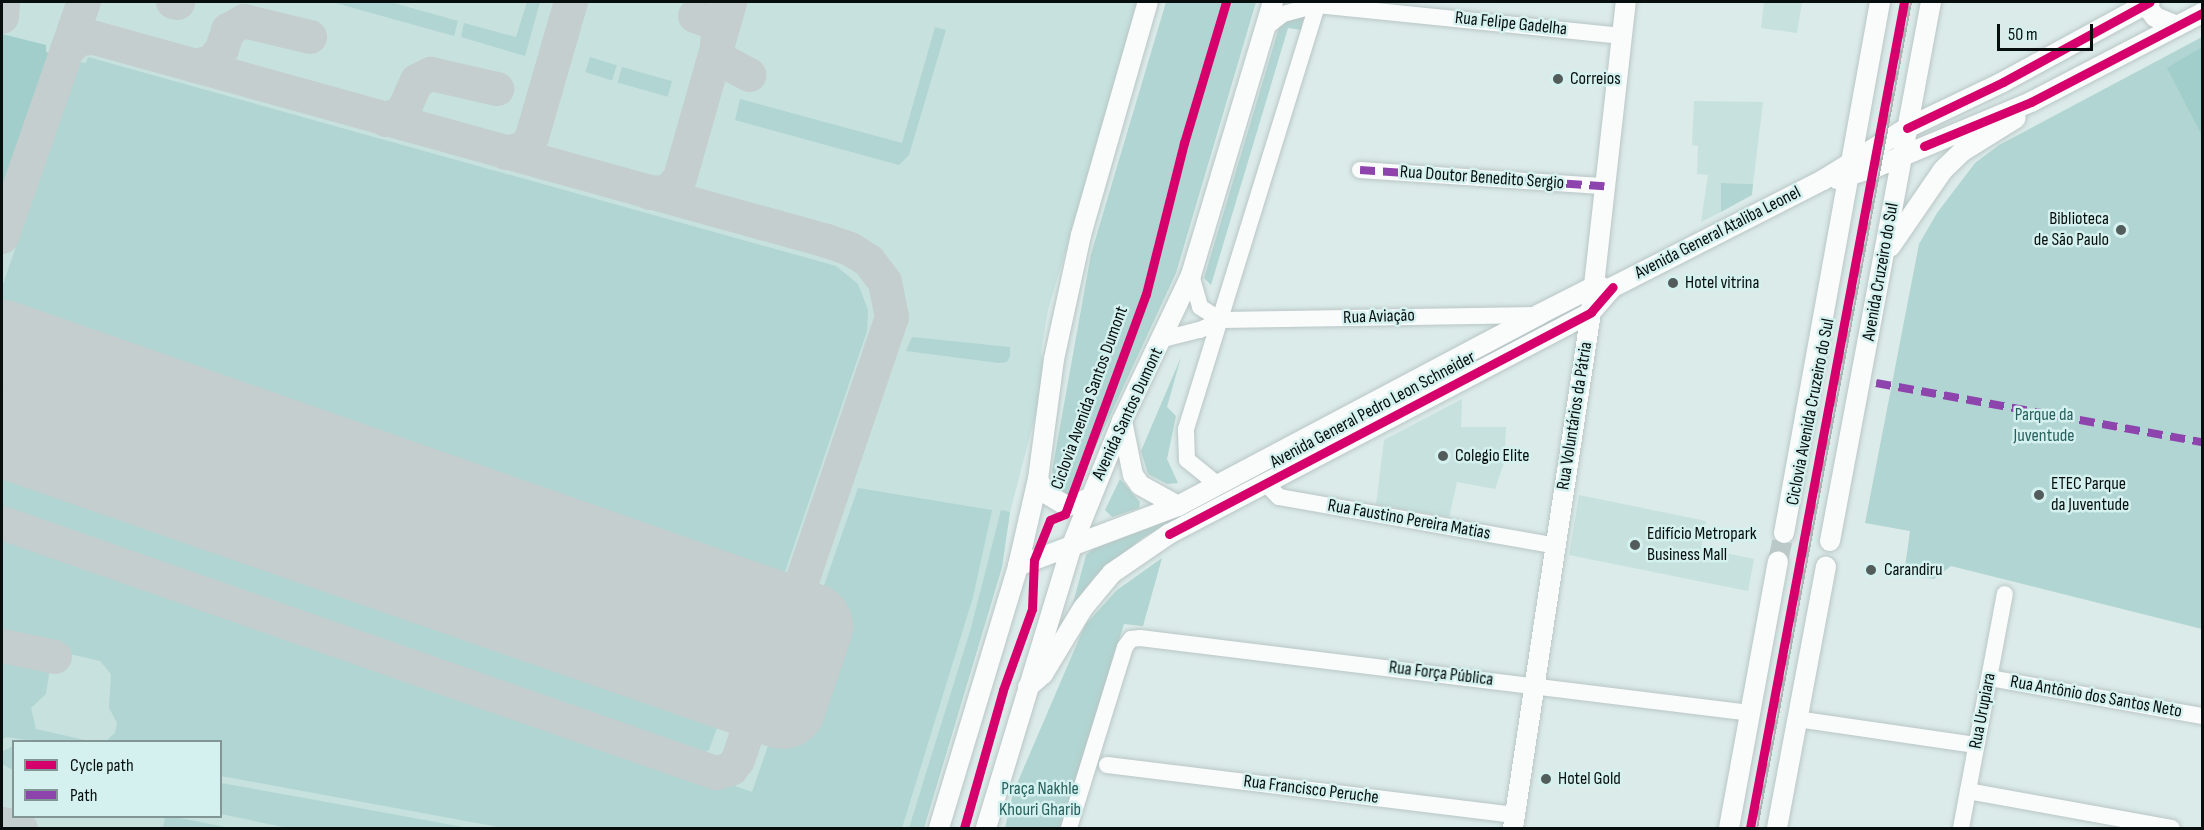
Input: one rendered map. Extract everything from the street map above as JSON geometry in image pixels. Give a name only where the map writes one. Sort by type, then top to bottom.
[{"type":"main road","points":[[939,828],[1018,566],[1038,479],[1054,359],[1070,282],[1148,2]]},
{"type":"main road","name":"Avenida Santos Dumont","points":[[987,828],[1072,545],[1122,422],[1191,275],[1272,2]]},
{"type":"main road","name":"Rua Voluntários da Pátria","points":[[1514,822],[1591,312],[1603,287],[1604,186],[1626,2]]},
{"type":"main road","points":[[1784,533],[1880,2]]},
{"type":"main road","name":"Avenida Cruzeiro do Sul","points":[[1830,541],[1931,2]]},
{"type":"main road","points":[[2147,2],[2155,17],[2177,26]]},
{"type":"main road","name":"Avenida General Ataliba Leonel","points":[[1848,169],[1907,128],[2003,82],[2147,2]]},
{"type":"main road","name":"Avenida General Ataliba Leonel","points":[[1603,287],[1848,169],[1902,156],[2031,102],[2202,13]]},
{"type":"main road","points":[[1884,257],[1942,170],[1963,151],[2011,121],[2031,102]]},
{"type":"main road","name":"Avenida General Pedro Leon Schneider","points":[[1018,566],[1178,506],[1538,315],[1603,287]]},
{"type":"main road","name":"Avenida General Pedro Leon Schneider","points":[[1028,687],[1043,674],[1083,608],[1112,573],[1169,534],[1268,485],[1591,312]]},
{"type":"main road","points":[[1122,422],[1132,475],[1140,485],[1178,506]]},
{"type":"main road","points":[[1038,479],[1045,493],[1067,506],[1090,498]]},
{"type":"main road","points":[[1729,828],[1778,561]]},
{"type":"main road","points":[[1777,828],[1826,567]]},
{"type":"street","name":"Rua Felipe Gadelha","points":[[1264,29],[1283,14],[1317,3],[1622,36]]},
{"type":"street","points":[[1218,485],[1187,460],[1184,447],[1186,429],[1317,3]]},
{"type":"street","name":"Rua Doutor Benedito Sergio","points":[[1360,170],[1604,186]]},
{"type":"street","points":[[1191,275],[1200,307],[1221,320]]},
{"type":"street","name":"Rua Aviação","points":[[1162,339],[1200,330],[1221,320],[1538,315]]},
{"type":"street","name":"Rua Faustino Pereira Matias","points":[[1268,485],[1279,497],[1556,546]]},
{"type":"street","name":"Rua Urupiara","points":[[1961,828],[2005,594]]},
{"type":"street","name":"Rua Força Pública","points":[[1069,828],[1114,679],[1131,639],[1250,650],[1751,713]]},
{"type":"street","name":"Rua Antônio dos Santos Neto","points":[[1990,678],[2202,716]]},
{"type":"street","points":[[1797,719],[1976,745]]},
{"type":"street","name":"Rua Francisco Peruche","points":[[1107,765],[1514,822]]},
{"type":"street","points":[[1968,791],[2172,828]]},
{"type":"shaded area","points":[[2,2],[1140,2],[1048,310],[1041,352],[1044,370],[1042,390],[1010,512],[1002,567],[924,828],[2,828]]},
{"type":"shaded area","points":[[1764,2],[1802,2],[1797,33],[1761,28]]},
{"type":"shaded area","points":[[2,34],[46,45],[46,52],[49,53],[2,189]]},
{"type":"shaded area","points":[[2202,47],[2202,136],[2167,68]]},
{"type":"shaded area","points":[[1694,101],[1763,102],[1753,184],[1721,183],[1721,212],[1701,222],[1708,175],[1697,174],[1698,146],[1692,145]]},
{"type":"shaded area","name":"Colegio Elite","points":[[1462,399],[1461,427],[1506,427],[1504,463],[1495,489],[1457,482],[1449,517],[1376,505],[1384,440]]},
{"type":"shaded area","points":[[1579,495],[1706,521],[1701,548],[1754,559],[1748,591],[1569,555]]},
{"type":"green space","points":[[332,2],[390,2],[458,21],[454,36]]},
{"type":"green space","points":[[527,2],[540,2],[525,56],[461,37],[464,23],[516,37]]},
{"type":"green space","points":[[1166,2],[1256,2],[1176,273],[1073,496],[1057,494],[1052,471],[1091,254]]},
{"type":"green space","points":[[1304,15],[1301,30],[1288,28],[1211,285],[1204,278],[1280,24]]},
{"type":"green space","points":[[935,27],[946,30],[909,155],[899,165],[735,120],[740,99],[902,143]]},
{"type":"green space","name":"Parque da Juventude","points":[[2202,37],[2202,629],[1951,566],[1934,579],[1904,574],[1910,531],[1865,523],[1919,244],[1937,213],[1975,163],[1999,145]]},
{"type":"green space","points":[[88,57],[836,266],[858,284],[868,310],[867,331],[776,598],[766,606],[754,606],[31,354],[13,344],[2,331],[2,287],[80,62],[86,63]]},
{"type":"green space","points":[[590,57],[617,65],[612,80],[585,72]]},
{"type":"green space","points":[[622,67],[672,81],[668,97],[618,82]]},
{"type":"green space","points":[[1721,183],[1753,184],[1752,195],[1721,212]]},
{"type":"green space","points":[[1568,310],[1568,315],[1142,538],[1094,577],[1072,607],[1086,555],[1093,549],[1159,524]]},
{"type":"green space","points":[[912,337],[1010,347],[1010,356],[1007,362],[999,363],[906,351]]},
{"type":"green space","points":[[1181,357],[1167,407],[1176,416],[1167,459],[1178,483],[1167,484],[1148,474],[1141,451]]},
{"type":"green space","points":[[2,434],[715,683],[726,690],[728,697],[709,750],[696,758],[680,755],[2,516]]},
{"type":"green space","points":[[1120,479],[1140,502],[1139,508],[1112,517],[1105,510]]},
{"type":"green space","points":[[858,488],[992,510],[973,597],[902,828],[504,828],[222,776],[222,740],[107,740],[115,733],[117,723],[109,708],[111,674],[100,661],[2,638],[2,530],[752,792]]},
{"type":"green space","points":[[1001,510],[1010,512],[1002,567],[924,828],[909,828],[971,628]]},
{"type":"green space","name":"Praça Nakhle Khouri Gharib","points":[[1162,558],[1143,626],[1124,624],[1061,828],[1005,828],[1013,793],[1085,625],[1117,590]]},
{"type":"green space","points":[[2,653],[50,667],[46,694],[31,708],[36,729],[85,740],[27,740],[6,737],[2,740]]},
{"type":"green space","points":[[12,747],[12,769],[2,764],[3,751]]},
{"type":"green space","points":[[222,783],[468,828],[288,828],[222,814]]},
{"type":"green space","points":[[165,818],[180,818],[230,828],[163,828]]},
{"type":"taxiway","points":[[2,17],[3,2]]},
{"type":"taxiway","points":[[2,237],[84,2]]},
{"type":"taxiway","points":[[173,2],[178,3]]},
{"type":"taxiway","points":[[506,153],[525,148],[532,137],[571,2]]},
{"type":"taxiway","points":[[650,193],[668,192],[680,178],[730,2]]},
{"type":"taxiway","points":[[695,16],[714,23],[718,32],[717,48]]},
{"type":"taxiway","points":[[195,66],[212,62],[222,49],[228,30],[244,21],[310,37]]},
{"type":"taxiway","points":[[67,50],[79,39],[95,38],[827,241],[850,249],[869,261],[885,282],[892,317],[785,631],[767,643],[741,643],[580,590]]},
{"type":"taxiway","points":[[712,66],[723,61],[749,75]]},
{"type":"taxiway","points":[[386,120],[403,112],[417,81],[431,74],[497,89]]},
{"type":"taxiway","points":[[2,386],[26,396]]},
{"type":"taxiway","points":[[2,523],[716,773],[731,769],[738,760],[763,686],[746,655],[721,641]]},
{"type":"taxiway","points":[[2,646],[55,657]]},
{"type":"taxiway","points":[[2,824],[21,828]]},
{"type":"runway","points":[[2,343],[809,626],[782,705],[2,433]]},
{"type":"tunnel","points":[[1778,561],[1784,533]]},
{"type":"railway","points":[[1755,828],[1909,2]]},
{"type":"marked path","points":[[1360,170],[1604,186]]},
{"type":"marked path","points":[[1876,383],[2202,442]]},
{"type":"cycle path","name":"Ciclovia Avenida Santos Dumont","points":[[964,828],[1003,690],[1032,609],[1034,560],[1050,520],[1065,514],[1146,294],[1184,143],[1226,2]]},
{"type":"cycle path","name":"Ciclovia Avenida Cruzeiro do Sul","points":[[1750,828],[1904,2]]},
{"type":"cycle path","points":[[1907,128],[2003,82],[2150,2]]},
{"type":"cycle path","points":[[1924,146],[2031,102],[2202,13]]},
{"type":"cycle path","points":[[1169,534],[1591,312],[1613,287]]},
{"type":"place","name":"Correios","points":[[1558,79]]},
{"type":"place","name":"Biblioteca de São Paulo","points":[[2121,230]]},
{"type":"place","name":"Hotel vitrina","points":[[1673,283]]},
{"type":"place","name":"Colegio Elite","points":[[1443,456]]},
{"type":"place","name":"ETEC Parque da Juventude","points":[[2039,495]]},
{"type":"place","name":"Edifício Metropark Business Mall","points":[[1635,545]]},
{"type":"place","name":"Carandiru","points":[[1871,570]]},
{"type":"place","name":"Hotel Gold","points":[[1546,779]]}]
